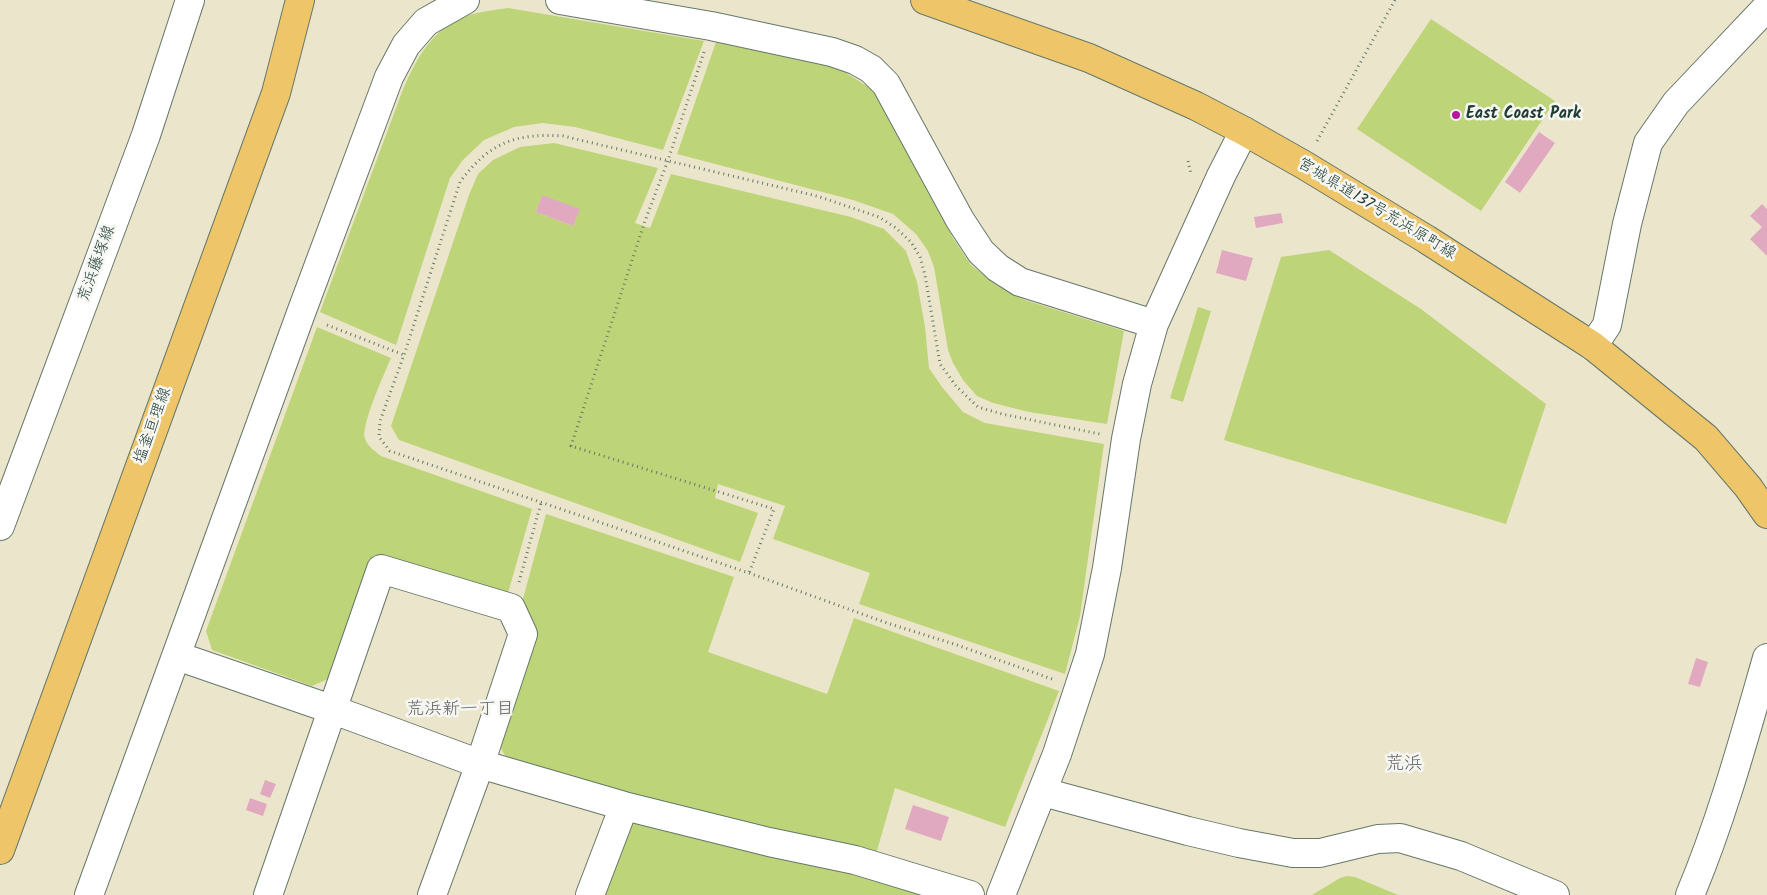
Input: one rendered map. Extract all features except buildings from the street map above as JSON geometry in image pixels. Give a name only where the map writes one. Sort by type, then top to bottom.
[{"type":"main road","name":"塩釜亘理線","points":[[0,850],[276,93],[300,0]]},
{"type":"main road","name":"宮城県道137号荒浜原町線","points":[[925,0],[1089,58],[1196,106],[1304,165],[1426,239],[1593,346],[1706,438],[1748,487],[1767,514]]},
{"type":"street","name":"荒浜藤塚線","points":[[0,526],[146,135],[190,0]]},
{"type":"street","points":[[89,895],[389,77],[406,45],[426,22],[465,0]]},
{"type":"street","points":[[560,0],[711,26],[832,52],[855,60],[871,69],[886,84],[960,220],[981,252],[998,268],[1020,282],[1154,324]]},
{"type":"street","points":[[1593,346],[1608,325],[1627,224],[1648,143],[1676,103],[1767,7]]},
{"type":"street","points":[[1001,895],[1043,792],[1090,654],[1107,568],[1126,439],[1137,384],[1154,324],[1221,176],[1244,131]]},
{"type":"street","points":[[268,895],[381,569],[511,608],[524,634],[480,764],[432,895]]},
{"type":"street","points":[[177,656],[331,709],[480,764],[624,806],[769,842],[855,860],[970,895]]},
{"type":"street","points":[[1690,895],[1707,854],[1730,785],[1767,658]]},
{"type":"street","points":[[1043,792],[1205,835],[1292,853],[1320,853],[1378,839],[1400,838],[1461,856],[1555,895]]},
{"type":"street","points":[[590,895],[624,806]]},
{"type":"path","points":[[1304,165],[1395,0]]},
{"type":"path","points":[[706,49],[645,221],[571,446],[774,509],[749,573]]},
{"type":"path","points":[[1055,680],[957,645],[887,623],[749,573],[390,451],[379,437],[380,421],[404,355],[460,182],[473,164],[491,150],[511,139],[541,134],[563,136],[817,196],[879,217],[896,228],[911,242],[920,257],[925,274],[940,364],[956,386],[978,407],[1002,414],[1102,434]]},
{"type":"path","points":[[323,323],[404,355]]},
{"type":"path","points":[[517,589],[541,503]]},
{"type":"green space","points":[[508,8],[704,41],[663,150],[575,127],[543,123],[514,127],[484,140],[463,160],[450,178],[396,345],[320,312],[402,92],[419,57],[434,37],[454,21],[466,16]]},
{"type":"green space","name":"East Coast Park","points":[[1431,19],[1555,101],[1481,211],[1357,129]]},
{"type":"green space","points":[[716,42],[829,62],[873,90],[887,109],[906,142],[953,238],[971,265],[996,285],[1025,300],[1124,331],[1107,424],[1029,412],[993,403],[977,396],[963,380],[948,350],[934,267],[928,251],[916,234],[893,214],[853,200],[677,154]]},
{"type":"green space","points":[[554,143],[658,168],[635,223],[650,228],[671,174],[851,217],[884,229],[906,251],[917,282],[925,327],[929,368],[963,412],[985,423],[1104,444],[1080,616],[1065,674],[859,604],[870,573],[773,539],[785,506],[718,484],[715,498],[758,513],[740,562],[399,440],[391,426],[469,195],[478,174],[493,160],[520,147]],"holes":[[[542,196],[579,209],[573,226],[536,212]]]},
{"type":"green space","points":[[1329,250],[1421,309],[1546,404],[1506,524],[1224,440],[1281,257]]},
{"type":"green space","points":[[1198,307],[1211,311],[1183,402],[1170,398]]},
{"type":"green space","points":[[317,327],[391,358],[374,399],[364,433],[365,439],[374,451],[381,456],[532,509],[506,600],[374,555],[330,678],[312,686],[212,650],[206,631]]},
{"type":"green space","points":[[546,514],[734,577],[708,652],[827,694],[854,618],[1059,691],[1005,827],[895,788],[876,854],[628,794],[506,757],[495,739],[521,606]]},
{"type":"green space","points":[[637,817],[940,895],[597,895],[622,826]]},
{"type":"green space","points":[[1347,876],[1355,877],[1398,895],[1312,895],[1340,878]]},
{"type":"place","name":"East Coast Park","points":[[1456,115]]},
{"type":"district","name":"荒浜新一丁目","points":[[460,711]]},
{"type":"district","name":"荒浜","points":[[1404,766]]}]
